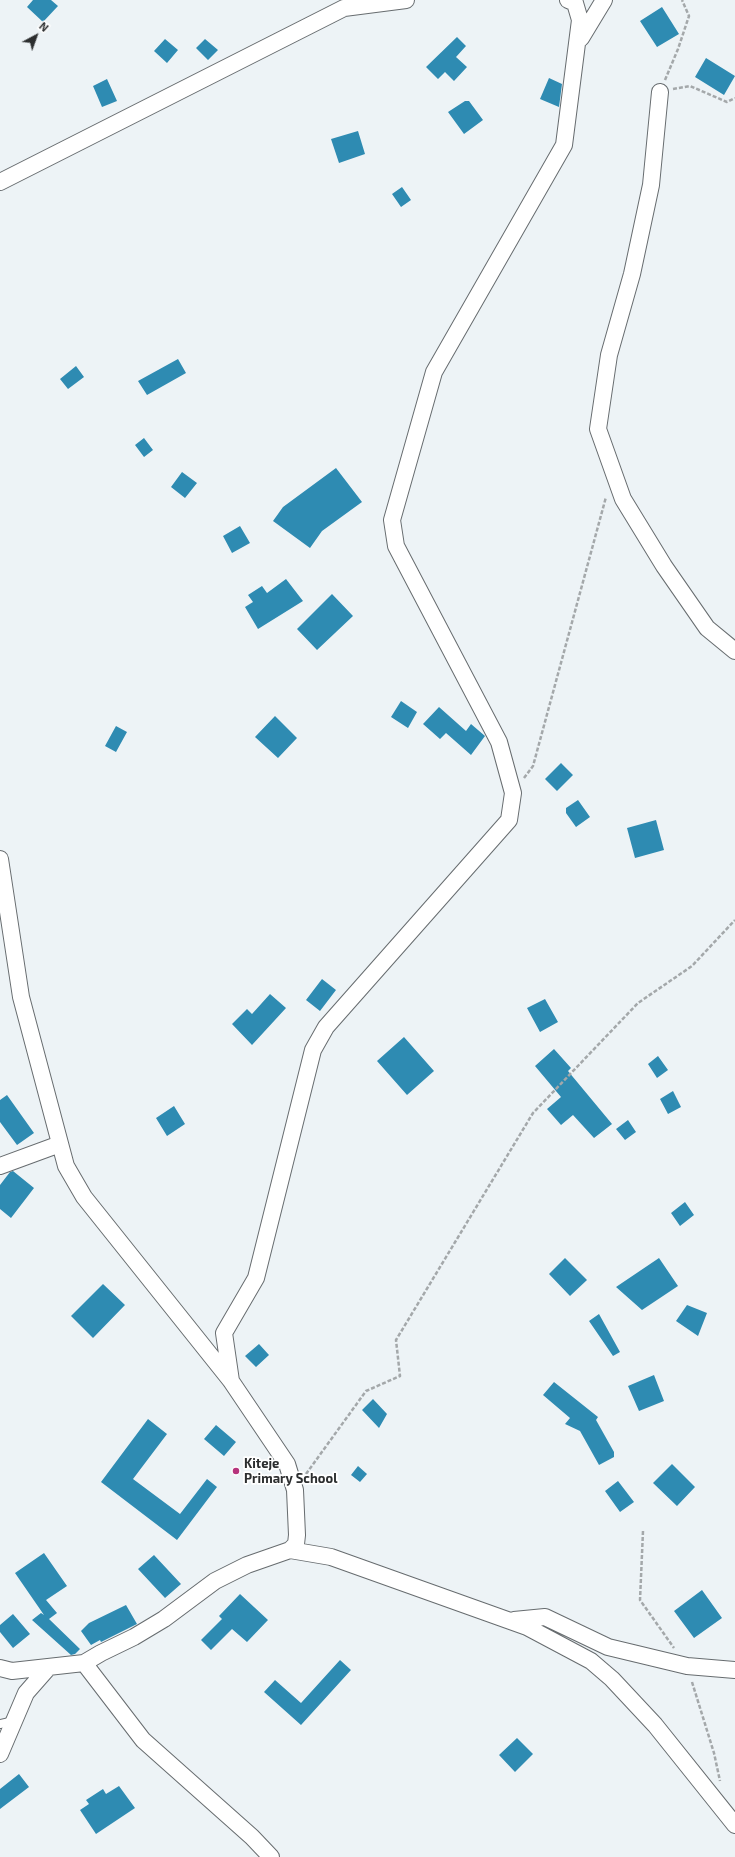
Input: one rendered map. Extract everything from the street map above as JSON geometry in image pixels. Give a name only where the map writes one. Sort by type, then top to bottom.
[{"type":"street","points":[[0,182],[344,8],[406,0]]},
{"type":"street","points":[[230,1381],[224,1333],[256,1278],[313,1050],[326,1027],[509,820],[512,793],[499,742],[396,546],[392,520],[434,372],[564,145],[580,20],[575,3],[568,0]]},
{"type":"street","points":[[577,44],[604,0]]},
{"type":"street","points":[[660,92],[651,186],[632,274],[609,355],[598,429],[623,499],[664,566],[707,628],[735,651]]},
{"type":"street","points":[[0,859],[21,997],[66,1166],[84,1197],[230,1381],[287,1464],[295,1490],[297,1535],[296,1544],[290,1550],[247,1565],[215,1581],[164,1619],[134,1637],[84,1663],[12,1671],[0,1668]]},
{"type":"street","points":[[0,1166],[60,1144]]},
{"type":"street","points":[[290,1550],[331,1557],[510,1620],[527,1627],[591,1661],[612,1679],[655,1725],[735,1825]]},
{"type":"street","points":[[510,1620],[545,1617],[608,1647],[687,1666],[735,1670]]},
{"type":"street","points":[[84,1663],[143,1740],[252,1837],[271,1857]]},
{"type":"street","points":[[0,1754],[7,1722],[26,1693],[48,1668]]},
{"type":"path","points":[[660,92],[678,50],[689,16],[682,0]]},
{"type":"path","points":[[660,92],[690,86],[727,102],[735,98]]},
{"type":"path","points":[[512,793],[533,766],[613,472]]},
{"type":"path","points":[[295,1490],[366,1391],[400,1376],[396,1340],[533,1113],[638,1003],[692,966],[735,920]]},
{"type":"building","points":[[33,0],[51,0],[58,6],[43,22],[27,7]]},
{"type":"building","points":[[662,7],[679,34],[657,47],[640,21]]},
{"type":"building","points":[[457,37],[466,46],[456,57],[467,67],[454,81],[445,72],[438,79],[426,67]]},
{"type":"building","points":[[165,39],[178,50],[167,63],[154,51]]},
{"type":"building","points":[[205,39],[218,50],[208,60],[196,48]]},
{"type":"building","points":[[706,58],[735,76],[724,95],[695,77]]},
{"type":"building","points":[[549,78],[562,84],[559,107],[540,99]]},
{"type":"building","points":[[107,79],[117,101],[102,107],[93,86]]},
{"type":"building","points":[[465,101],[469,101],[483,120],[464,134],[448,112]]},
{"type":"building","points":[[358,131],[365,154],[339,163],[331,139]]},
{"type":"building","points":[[402,187],[411,200],[401,207],[392,194]]},
{"type":"building","points":[[178,359],[186,373],[147,395],[138,381]]},
{"type":"building","points":[[76,366],[84,377],[68,389],[60,379]]},
{"type":"building","points":[[144,438],[153,450],[144,457],[135,445]]},
{"type":"building","points":[[336,468],[362,502],[322,531],[310,548],[273,521],[283,507]]},
{"type":"building","points":[[182,472],[197,483],[185,498],[171,487]]},
{"type":"building","points":[[240,526],[250,543],[232,553],[223,536]]},
{"type":"building","points":[[286,579],[303,601],[258,629],[245,607],[253,602],[248,595],[262,586],[267,593]]},
{"type":"building","points":[[332,594],[353,616],[317,650],[297,629]]},
{"type":"building","points":[[401,701],[417,712],[408,728],[391,717]]},
{"type":"building","points":[[439,707],[466,731],[471,724],[485,736],[471,755],[446,733],[440,739],[423,724]]},
{"type":"building","points":[[275,716],[297,738],[278,758],[255,737]]},
{"type":"building","points":[[116,726],[127,732],[116,752],[105,746]]},
{"type":"building","points":[[561,763],[573,775],[557,791],[545,779]]},
{"type":"building","points":[[578,800],[590,817],[576,827],[566,813],[566,808]]},
{"type":"building","points":[[656,820],[664,850],[635,858],[627,828]]},
{"type":"building","points":[[322,979],[336,990],[320,1011],[306,1000]]},
{"type":"building","points":[[270,994],[286,1008],[252,1045],[232,1024],[247,1009],[252,1014]]},
{"type":"building","points":[[545,999],[558,1022],[540,1032],[527,1008]]},
{"type":"building","points":[[404,1037],[434,1071],[407,1095],[377,1061]]},
{"type":"building","points":[[554,1049],[571,1068],[568,1071],[612,1124],[594,1138],[573,1115],[561,1125],[547,1109],[561,1097],[535,1066]]},
{"type":"building","points":[[658,1056],[668,1070],[657,1078],[648,1064]]},
{"type":"building","points":[[673,1091],[681,1107],[668,1114],[660,1099]]},
{"type":"building","points":[[7,1095],[34,1133],[17,1145],[0,1122],[0,1100]]},
{"type":"building","points":[[174,1106],[185,1124],[167,1136],[156,1118]]},
{"type":"building","points":[[628,1120],[636,1132],[625,1140],[616,1129]]},
{"type":"building","points":[[13,1171],[34,1188],[11,1218],[0,1209],[0,1185],[10,1172]]},
{"type":"building","points":[[685,1202],[694,1215],[680,1226],[671,1213]]},
{"type":"building","points":[[565,1258],[587,1280],[570,1296],[549,1274]]},
{"type":"building","points":[[659,1258],[678,1286],[642,1310],[616,1287]]},
{"type":"building","points":[[103,1284],[125,1305],[93,1338],[71,1316]]},
{"type":"building","points":[[687,1305],[707,1313],[698,1336],[676,1321]]},
{"type":"building","points":[[599,1314],[620,1352],[613,1356],[589,1321]]},
{"type":"building","points":[[259,1344],[269,1355],[256,1367],[245,1356]]},
{"type":"building","points":[[654,1375],[664,1401],[639,1411],[628,1386]]},
{"type":"building","points":[[554,1382],[598,1417],[596,1420],[614,1452],[614,1457],[599,1465],[580,1431],[565,1424],[570,1418],[543,1395]]},
{"type":"building","points":[[373,1399],[387,1414],[379,1428],[362,1410]]},
{"type":"building","points":[[148,1419],[167,1434],[133,1479],[180,1514],[207,1479],[217,1487],[177,1540],[101,1482]]},
{"type":"building","points":[[216,1425],[236,1442],[224,1456],[204,1439]]},
{"type":"building","points":[[672,1464],[695,1487],[677,1506],[653,1483]]},
{"type":"building","points":[[358,1466],[367,1474],[360,1482],[351,1475]]},
{"type":"building","points":[[618,1481],[634,1502],[620,1512],[605,1491]]},
{"type":"building","points":[[44,1553],[67,1586],[46,1600],[57,1613],[49,1619],[80,1649],[75,1654],[71,1655],[32,1620],[41,1613],[44,1615],[15,1573]]},
{"type":"building","points":[[154,1555],[181,1584],[165,1598],[138,1569]]},
{"type":"building","points":[[702,1590],[722,1618],[694,1638],[674,1611]]},
{"type":"building","points":[[240,1594],[268,1620],[247,1642],[232,1629],[211,1650],[201,1640],[222,1619],[219,1616]]},
{"type":"building","points":[[126,1605],[137,1624],[101,1642],[100,1640],[91,1645],[81,1631],[89,1623]]},
{"type":"building","points":[[13,1614],[30,1634],[13,1648],[0,1632],[0,1625]]},
{"type":"building","points":[[340,1660],[351,1670],[301,1725],[264,1692],[275,1680],[301,1703]]},
{"type":"building","points":[[517,1738],[533,1754],[515,1772],[499,1755]]},
{"type":"building","points":[[19,1774],[29,1787],[0,1809],[0,1789]]},
{"type":"building","points":[[119,1786],[135,1808],[96,1834],[80,1810],[89,1804],[86,1800],[103,1789],[106,1794]]},
{"type":"place","name":"Kiteje Primary School","points":[[236,1471]]}]
